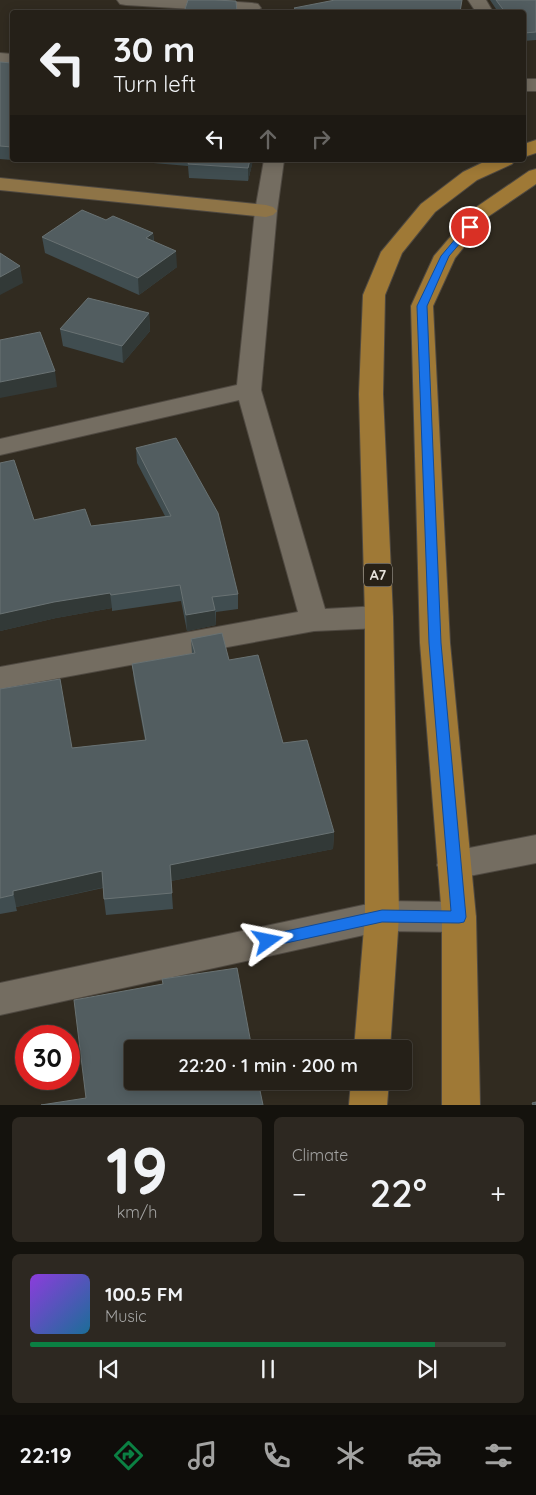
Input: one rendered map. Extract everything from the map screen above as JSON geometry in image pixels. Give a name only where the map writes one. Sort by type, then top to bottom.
[{"type":"highway","name":"A7","points":[[373,1040],[382,916],[379,617],[371,394],[374,295],[392,252],[428,208],[470,176],[501,162]]},
{"type":"highway","points":[[463,1103],[459,917],[435,643],[422,306],[445,256],[482,212],[536,175]]},
{"type":"highway","points":[[368,1105],[369,1090]]},
{"type":"main road","points":[[0,184],[266,212]]},
{"type":"street","points":[[126,0],[252,7]]},
{"type":"street","points":[[274,162],[266,212],[249,390],[314,620]]},
{"type":"street","points":[[0,447],[249,390]]},
{"type":"street","points":[[0,678],[314,620],[379,617]]},
{"type":"street","points":[[454,865],[536,849]]},
{"type":"street","points":[[0,999],[382,916],[459,917]]},
{"type":"building","points":[[188,0],[214,0],[236,1],[237,10],[185,10]]},
{"type":"building","points":[[335,0],[462,0],[460,10],[296,10],[294,8]]},
{"type":"building","points":[[496,0],[536,0],[536,32],[526,33],[526,10],[504,10]]},
{"type":"building","points":[[0,62],[10,63],[10,147],[0,146]]},
{"type":"building","points":[[189,162],[250,162],[248,168],[188,164]]},
{"type":"building","points":[[82,210],[106,220],[113,216],[153,233],[146,238],[176,251],[138,278],[42,237]]},
{"type":"building","points":[[0,253],[20,266],[0,277]]},
{"type":"building","points":[[88,298],[149,313],[122,346],[60,329]]},
{"type":"building","points":[[40,332],[55,371],[0,382],[0,340]]},
{"type":"building","points":[[176,438],[218,513],[238,594],[212,597],[215,610],[186,615],[180,585],[54,602],[0,614],[0,463],[14,460],[34,520],[85,509],[91,526],[171,516],[136,448]]},
{"type":"building","points":[[222,633],[229,660],[258,655],[283,743],[307,740],[334,832],[170,865],[172,893],[104,899],[102,871],[13,891],[13,895],[0,898],[0,689],[60,679],[72,748],[146,740],[132,664],[195,653],[191,639]]},
{"type":"building","points":[[237,968],[250,1040],[124,1040],[124,1090],[260,1090],[263,1105],[41,1105],[86,1098],[80,1049],[80,1025],[77,1025],[74,1000],[163,984],[162,979]]},
{"type":"route","points":[[268,941],[382,916],[459,917],[435,643],[427,479],[422,306],[445,256],[470,227]]}]
